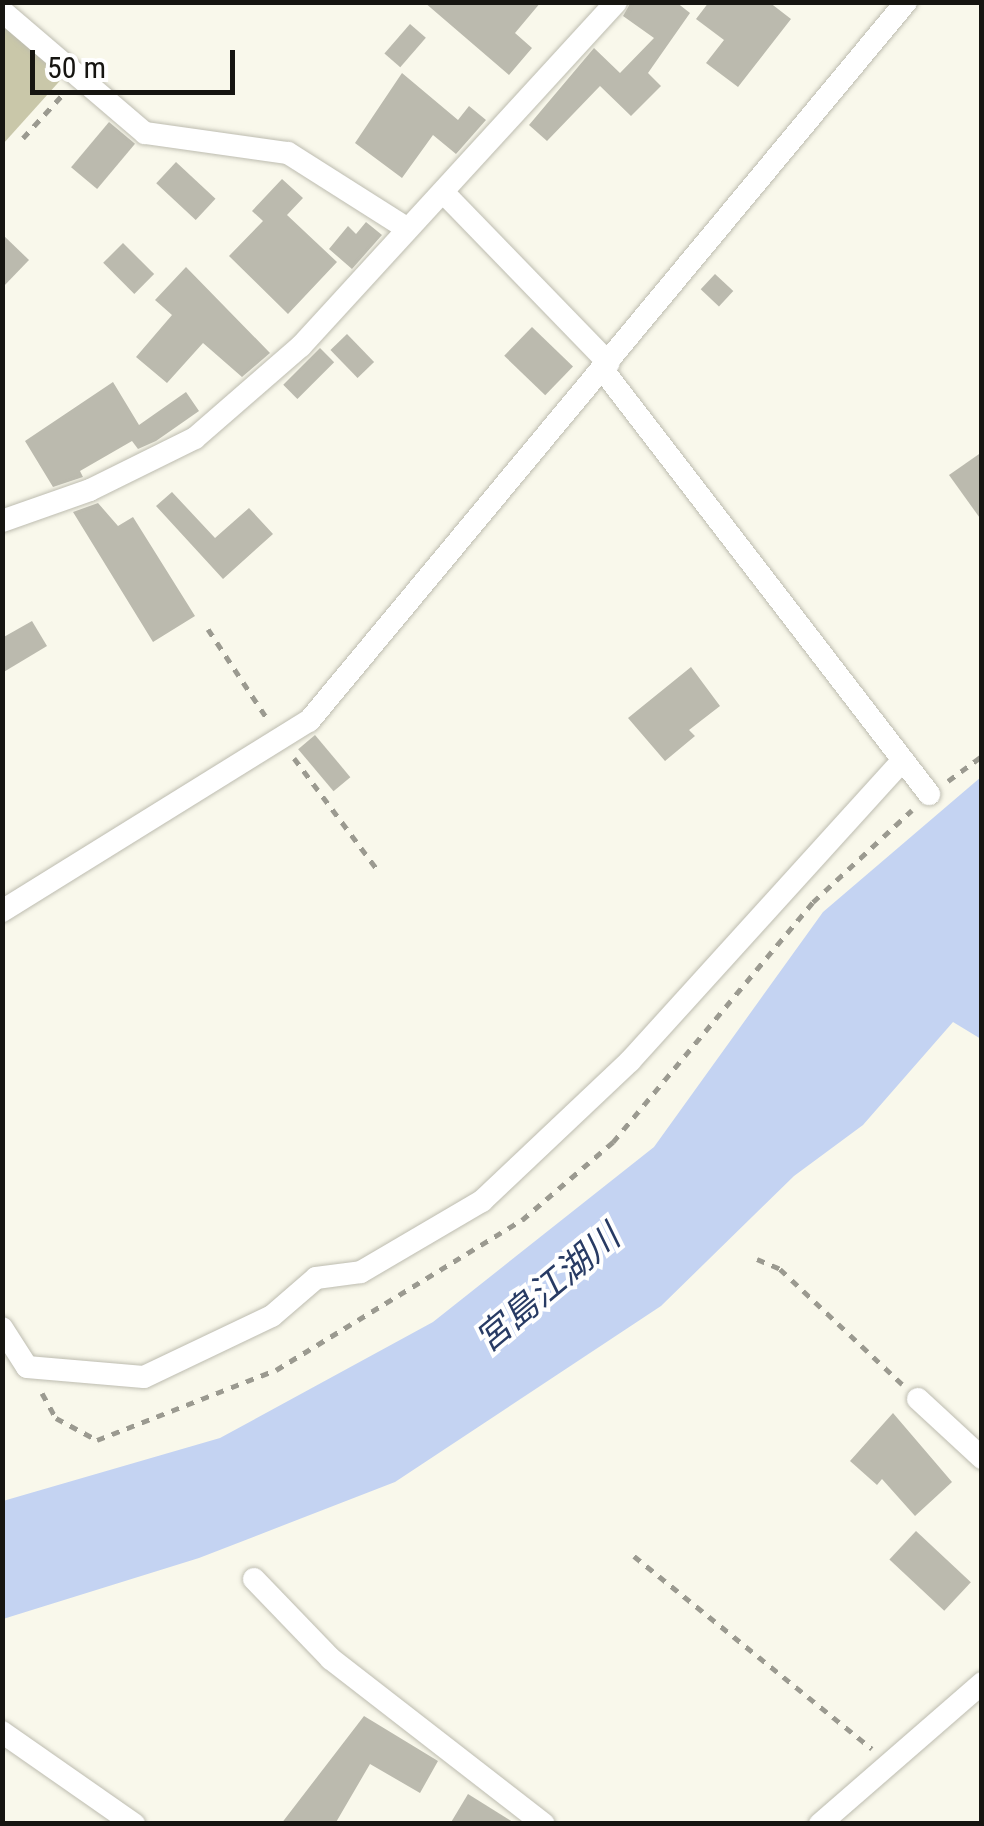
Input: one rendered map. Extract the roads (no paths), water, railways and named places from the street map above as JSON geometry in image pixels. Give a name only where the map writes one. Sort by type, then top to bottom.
[{"type":"street","points":[[2,521],[90,490],[194,438],[301,346],[616,2]]},
{"type":"street","points":[[2,912],[309,721],[906,2]]},
{"type":"street","points":[[2,11],[145,134],[288,152],[406,228]]},
{"type":"street","points":[[443,192],[606,367],[930,794]]},
{"type":"street","points":[[2,1328],[27,1367],[144,1377],[272,1316],[316,1278],[361,1272],[482,1201],[630,1061],[903,760]]},
{"type":"street","points":[[918,1399],[982,1458]]},
{"type":"street","points":[[254,1579],[331,1659],[544,1824]]},
{"type":"street","points":[[820,1824],[982,1683]]},
{"type":"street","points":[[2,1732],[134,1824]]},
{"type":"water","name":"宮島江湖川","points":[[981,777],[981,1039],[953,1022],[863,1125],[794,1176],[661,1306],[395,1482],[199,1558],[3,1619],[3,1501],[220,1438],[433,1322],[654,1147],[823,912]]}]
